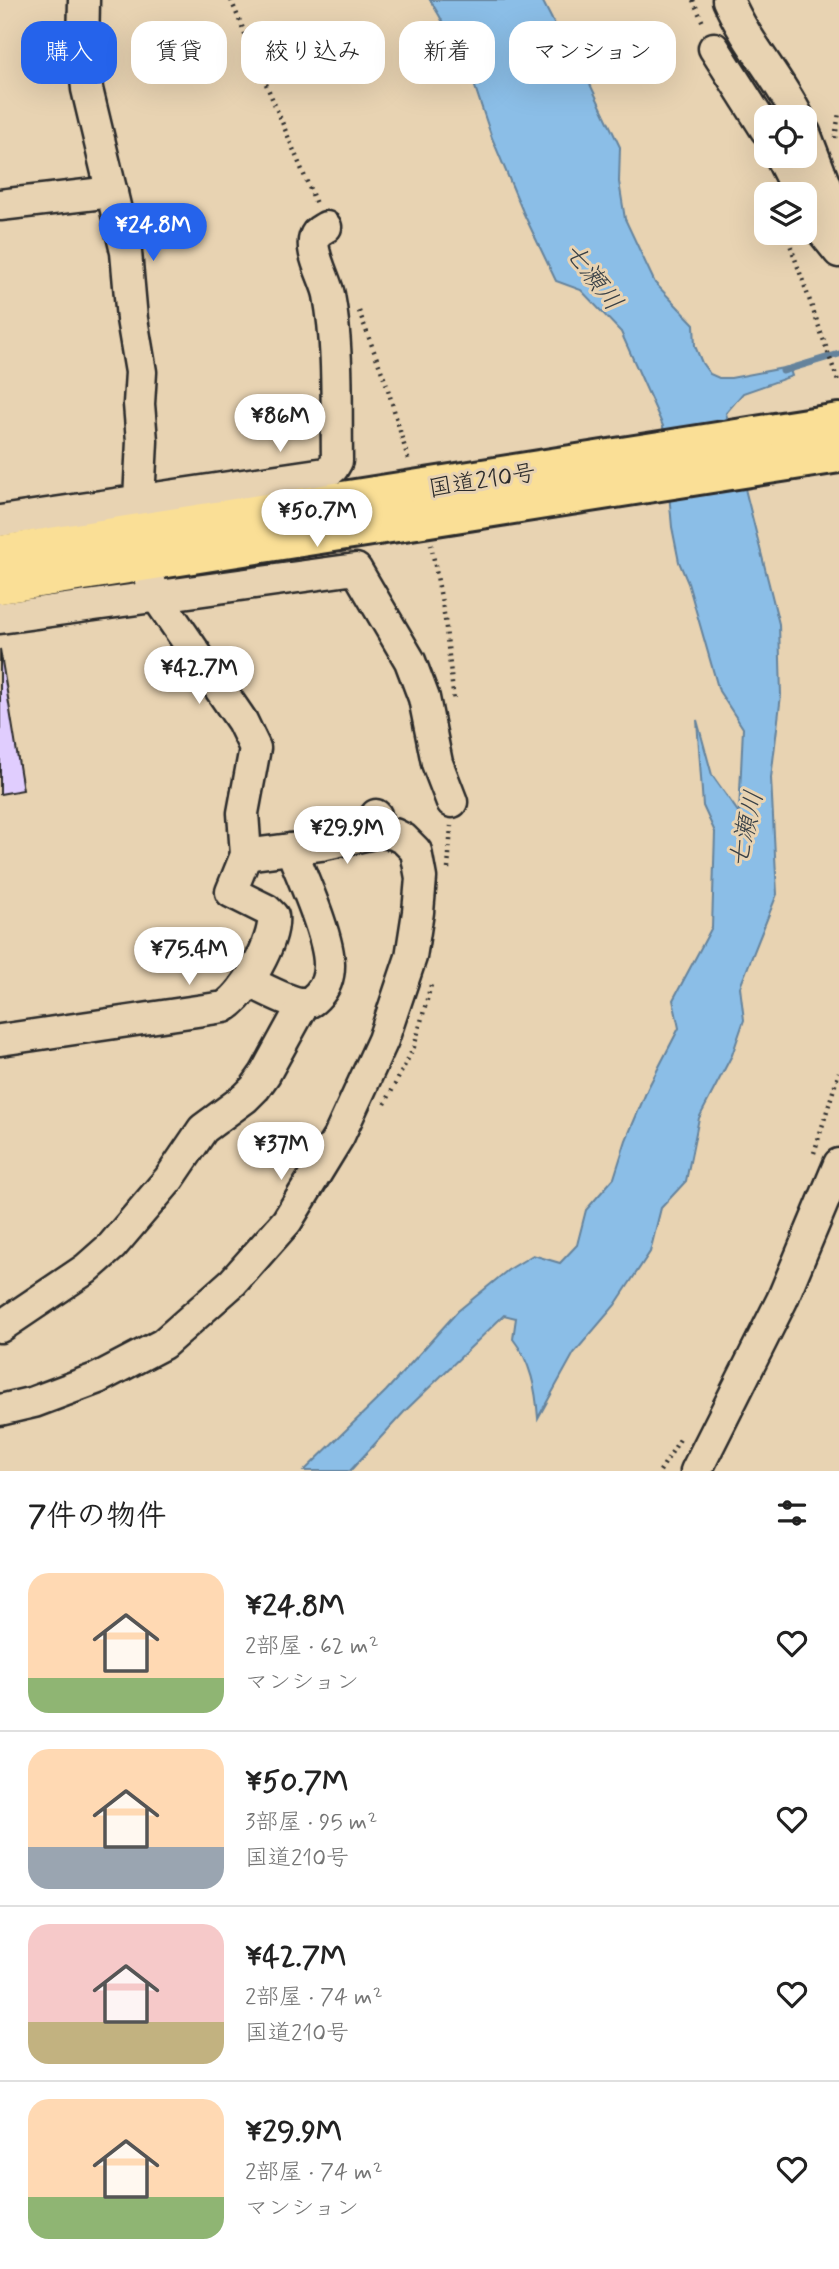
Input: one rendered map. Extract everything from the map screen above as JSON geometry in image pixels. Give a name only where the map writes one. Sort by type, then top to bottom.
[{"type":"highway","name":"国道210号","points":[[0,555],[146,548],[436,513],[836,439]]},
{"type":"highway","name":"国道210号","points":[[0,584],[146,548]]},
{"type":"street","points":[[0,1040],[224,1007],[233,1002],[250,982],[274,924],[273,916],[267,910],[231,892],[246,855],[243,813],[255,748],[146,548],[139,404],[141,372],[132,319],[126,252],[87,89],[83,48],[84,0]]},
{"type":"street","points":[[728,0],[745,35],[791,105]]},
{"type":"street","points":[[714,48],[754,111]]},
{"type":"street","points":[[817,167],[839,222]]},
{"type":"street","points":[[0,205],[112,192]]},
{"type":"street","points":[[817,225],[839,253]]},
{"type":"street","points":[[0,618],[146,548],[333,468],[337,461],[334,328],[328,290],[314,242],[317,234],[326,227]]},
{"type":"street","points":[[0,521],[146,548],[355,569],[417,677],[430,723],[436,763],[452,802]]},
{"type":"street","points":[[0,1410],[34,1402],[98,1378],[163,1344],[233,1282],[287,1221],[339,1136],[383,1040],[411,957],[421,878],[416,851],[404,839],[377,822],[291,849],[246,855]]},
{"type":"street","points":[[250,982],[304,1003],[312,1001],[322,991],[328,977],[330,964],[323,934],[291,849]]},
{"type":"street","points":[[0,1327],[86,1269],[112,1246],[169,1179],[203,1129],[255,1088],[304,1003]]},
{"type":"street","points":[[696,1471],[782,1300],[825,1163]]},
{"type":"path","points":[[791,245],[839,384]]},
{"type":"path","points":[[436,513],[455,714]]},
{"type":"path","points":[[447,881],[452,802]]},
{"type":"path","points":[[379,1114],[414,1047],[432,982]]},
{"type":"path","points":[[825,1163],[839,1072]]},
{"type":"path","points":[[660,1471],[683,1434]]},
{"type":"water","name":"七瀬川","points":[[430,0],[542,0],[553,21],[509,21],[509,84],[590,84],[620,147],[619,182],[625,219],[655,283],[694,324],[695,346],[710,374],[719,378],[731,378],[789,367],[792,376],[743,393],[726,413],[779,624],[781,695],[771,778],[777,894],[740,987],[744,1020],[732,1055],[699,1118],[686,1181],[661,1208],[650,1252],[615,1305],[574,1353],[538,1418],[532,1377],[513,1339],[516,1318],[504,1315],[405,1411],[350,1471],[304,1471],[386,1391],[458,1311],[508,1270],[533,1255],[560,1263],[577,1245],[586,1210],[614,1178],[626,1140],[648,1088],[679,1028],[673,1000],[712,927],[715,832],[703,806],[697,720],[712,775],[739,813],[743,728],[719,691],[688,583],[679,562],[672,527],[663,426],[621,332],[581,290],[556,281],[492,138],[474,84],[495,84],[495,21],[442,21]]},
{"type":"building","points":[[0,649],[23,790],[0,794]]},
{"type":"waterway","points":[[783,371],[839,354]]}]
